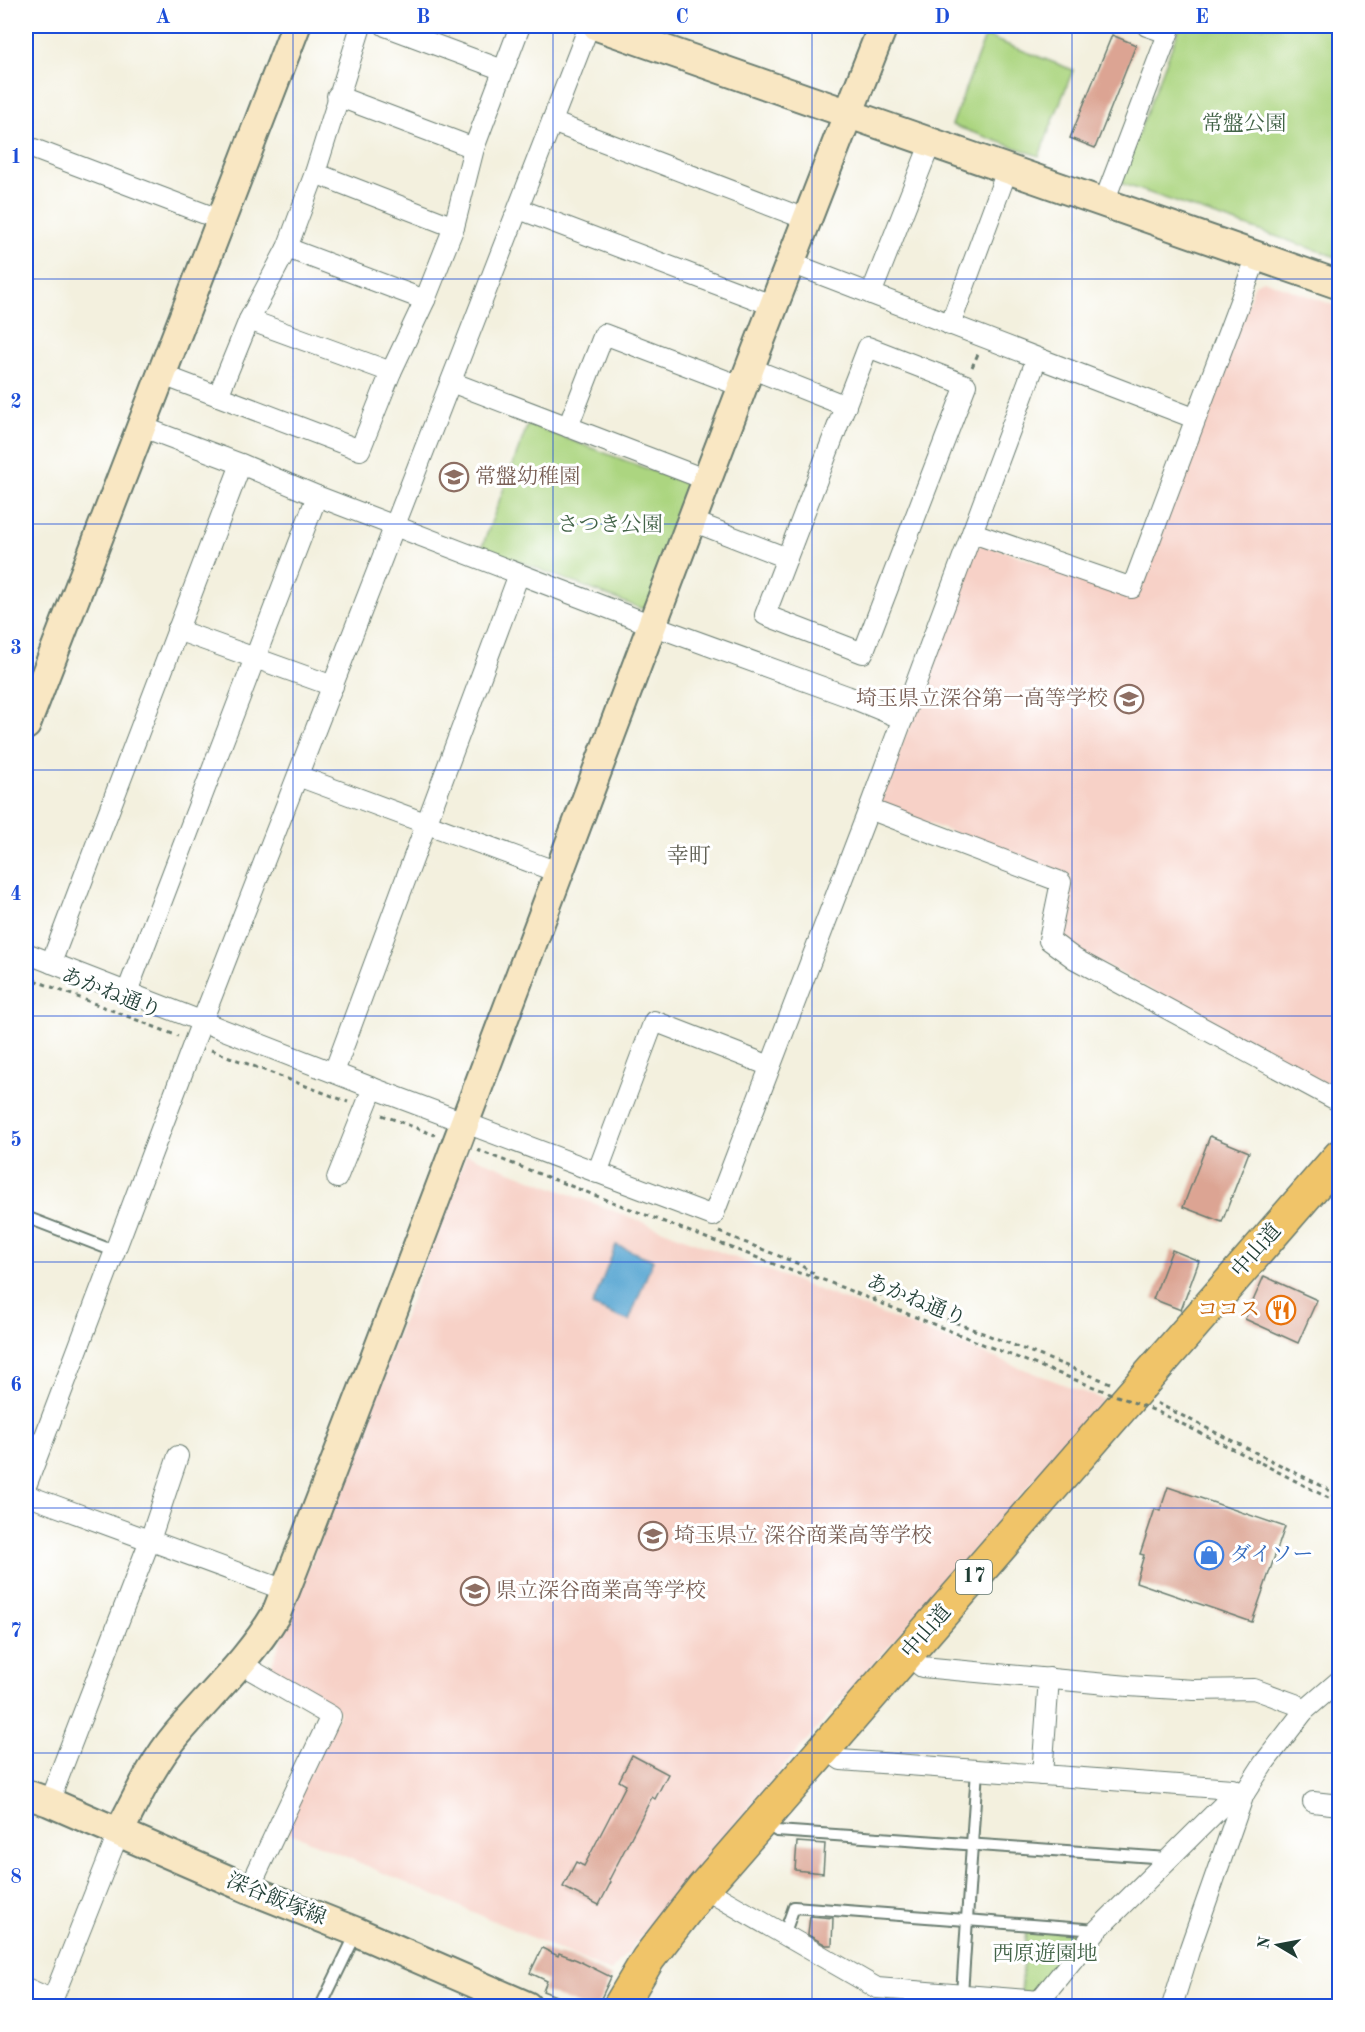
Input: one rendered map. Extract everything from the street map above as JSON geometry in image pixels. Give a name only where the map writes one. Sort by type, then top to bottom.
[{"type":"highway","name":"中山道","points":[[620,2007],[648,1959],[703,1888],[1335,1170]]},
{"type":"street","points":[[26,721],[296,26]]},
{"type":"street","points":[[218,396],[249,320],[287,248],[315,173],[337,96],[361,26]]},
{"type":"street","points":[[385,26],[503,70]]},
{"type":"street","points":[[160,374],[360,450],[390,372],[425,300],[454,227],[474,148],[519,26]]},
{"type":"street","points":[[26,1485],[114,1251],[590,26]]},
{"type":"street","points":[[597,26],[1340,285]]},
{"type":"street","points":[[26,1988],[51,2003],[119,1832],[157,1761],[176,1735],[267,1628],[285,1590],[454,1129],[560,873],[651,625],[883,26]]},
{"type":"street","points":[[1104,202],[1170,29],[1147,26]]},
{"type":"street","points":[[337,96],[474,148]]},
{"type":"street","points":[[552,122],[808,220]]},
{"type":"street","points":[[871,294],[931,142]]},
{"type":"street","points":[[26,146],[221,220]]},
{"type":"street","points":[[950,325],[1008,168]]},
{"type":"street","points":[[315,173],[454,227]]},
{"type":"street","points":[[519,208],[774,306]]},
{"type":"street","points":[[287,248],[425,300]]},
{"type":"street","points":[[973,533],[1132,588],[1194,418],[1257,256]]},
{"type":"street","points":[[791,263],[1194,418]]},
{"type":"street","points":[[249,320],[390,372]]},
{"type":"street","points":[[568,428],[604,334],[846,406]]},
{"type":"street","points":[[868,347],[966,385],[863,653],[765,615],[868,347]]},
{"type":"street","points":[[26,954],[334,1072],[373,1088],[454,1129],[597,1173],[712,1216],[869,809],[1037,358]]},
{"type":"street","points":[[451,382],[707,480]]},
{"type":"street","points":[[140,426],[651,625],[847,696],[903,719]]},
{"type":"street","points":[[51,963],[241,464]]},
{"type":"street","points":[[126,992],[317,496]]},
{"type":"street","points":[[692,521],[787,558]]},
{"type":"street","points":[[334,1072],[519,574]]},
{"type":"street","points":[[177,630],[333,686]]},
{"type":"street","points":[[298,776],[560,873]]},
{"type":"street","points":[[869,809],[1061,882],[1049,940],[1075,959],[1340,1102]]},
{"type":"street","points":[[597,1173],[654,1021],[770,1066]]},
{"type":"street","points":[[337,1178],[373,1088]]},
{"type":"street","points":[[37,1798],[150,1540],[178,1456]]},
{"type":"street","points":[[26,1495],[285,1590]]},
{"type":"street","points":[[908,1654],[922,1667],[1161,1688],[1254,1689],[1295,1704],[1304,1711]]},
{"type":"street","points":[[239,1663],[331,1716],[249,1889]]},
{"type":"street","points":[[1042,1775],[1049,1678]]},
{"type":"street","points":[[1172,2007],[1190,1948],[1244,1794],[1264,1763],[1304,1711],[1340,1680]]},
{"type":"street","points":[[826,1748],[841,1760],[1232,1789],[1244,1794]]},
{"type":"street","points":[[703,1888],[877,1989],[962,1994],[1038,2004],[1097,1930],[1224,1804],[1244,1794]]},
{"type":"street","name":"深谷飯塚線","points":[[37,1798],[249,1889],[357,1932],[527,2007]]},
{"type":"street","points":[[1313,1802],[1340,1805]]},
{"type":"lane","points":[[26,1217],[114,1251]]},
{"type":"lane","points":[[962,1994],[977,1770]]},
{"type":"lane","points":[[762,1822],[777,1831],[1168,1858]]},
{"type":"lane","points":[[784,1935],[794,1906],[1097,1930]]},
{"type":"lane","points":[[321,2007],[357,1932]]},
{"type":"path","points":[[966,385],[984,338]]},
{"type":"path","name":"あかね通り","points":[[26,977],[186,1039]]},
{"type":"path","points":[[203,1045],[347,1102],[357,1103]]},
{"type":"path","points":[[373,1110],[433,1135],[454,1129]]},
{"type":"path","name":"あかね通り","points":[[473,1149],[770,1263],[820,1279],[1156,1411],[1340,1503]]},
{"type":"path","points":[[872,1300],[882,1294],[888,1296],[1108,1382],[1113,1386]]},
{"type":"path","points":[[1153,1402],[1326,1488],[1340,1503]]},
{"type":"shaded area","name":"埼玉県立深谷第一高等学校","points":[[1263,280],[1339,307],[1339,1091],[1068,945],[1059,929],[1071,876],[884,807],[881,800],[977,547],[985,544],[1137,598],[1255,284]]},
{"type":"shaded area","name":"埼玉県立 深谷商業高等学校","points":[[466,1154],[1104,1400],[776,1776],[611,1972],[282,1829],[340,1711],[269,1672]]},
{"type":"green space","name":"常盤公園","points":[[1180,26],[1339,26],[1339,258],[1123,184],[1121,179]]},
{"type":"green space","points":[[985,36],[1073,70],[1039,156],[952,125]]},
{"type":"green space","name":"さつき公園","points":[[528,424],[690,485],[651,604],[642,609],[482,547]]},
{"type":"green space","name":"西原遊園地","points":[[1026,1929],[1081,1933],[1084,1939],[1042,1993],[1021,1994]]},
{"type":"water","points":[[616,1245],[653,1260],[629,1321],[592,1306]]},
{"type":"building","points":[[1112,35],[1136,45],[1095,148],[1070,138]]},
{"type":"building","points":[[1210,1136],[1249,1152],[1222,1222],[1183,1207]]},
{"type":"building","points":[[1172,1250],[1199,1261],[1181,1310],[1153,1299]]},
{"type":"building","name":"ココス","points":[[1264,1276],[1317,1300],[1298,1343],[1245,1319]]},
{"type":"building","name":"ダイソー","points":[[1168,1487],[1285,1527],[1252,1622],[1136,1582],[1144,1555],[1140,1554],[1155,1509],[1160,1511]]},
{"type":"building","points":[[632,1755],[668,1774],[655,1799],[652,1797],[609,1880],[611,1882],[599,1905],[563,1887],[576,1862],[584,1866],[626,1785],[619,1781]]},
{"type":"building","points":[[797,1842],[825,1844],[823,1873],[795,1870]]},
{"type":"building","points":[[810,1916],[833,1918],[832,1945],[826,1945],[808,1935]]},
{"type":"building","points":[[542,1948],[558,1956],[559,1953],[577,1960],[611,1977],[597,2007],[584,2007],[543,1991],[547,1981],[530,1973]]},
{"type":"place","name":"常盤幼稚園","points":[[454,477]]},
{"type":"place","name":"埼玉県立深谷第一高等学校","points":[[1129,699]]},
{"type":"place","name":"ココス","points":[[1281,1310]]},
{"type":"place","name":"埼玉県立 深谷商業高等学校","points":[[653,1536]]},
{"type":"place","name":"ダイソー","points":[[1209,1555]]},
{"type":"place","name":"県立深谷商業高等学校","points":[[475,1591]]},
{"type":"district","name":"幸町","points":[[689,857]]}]
